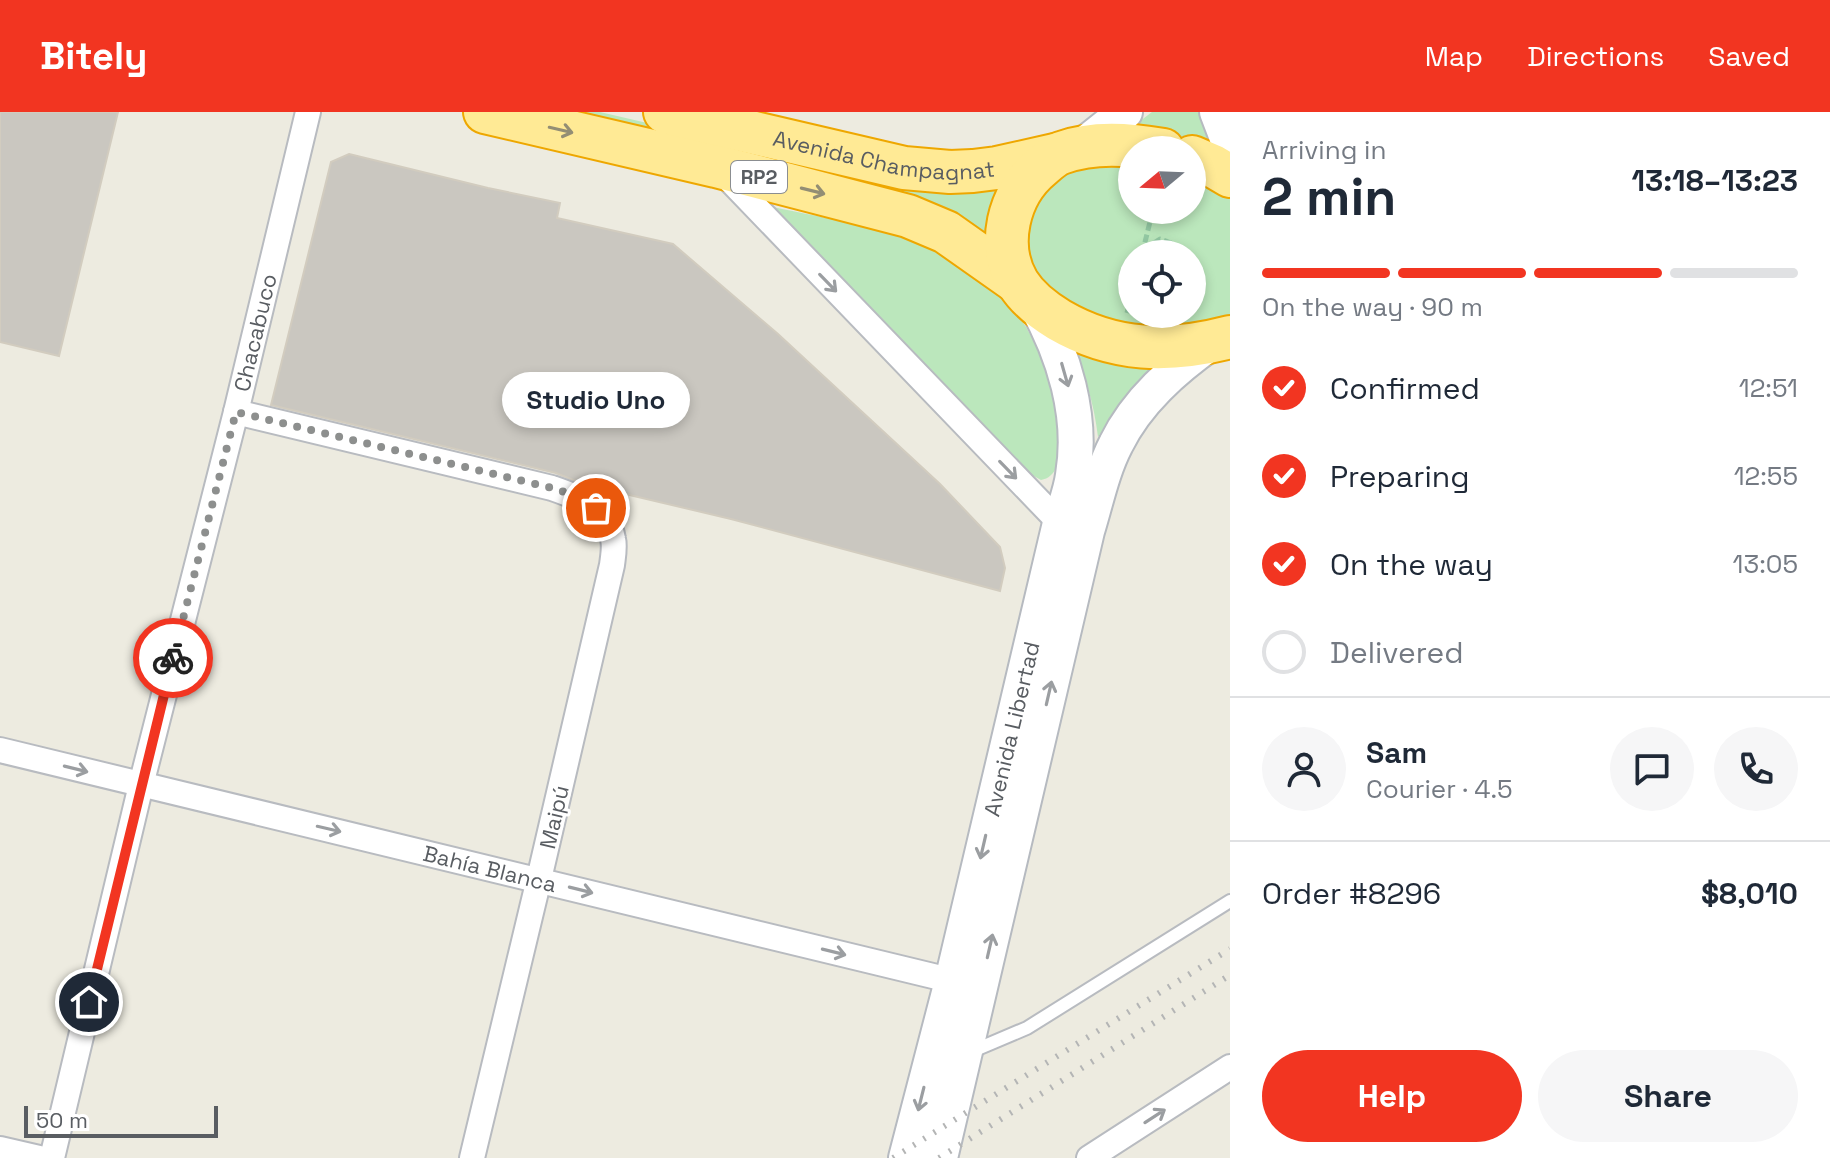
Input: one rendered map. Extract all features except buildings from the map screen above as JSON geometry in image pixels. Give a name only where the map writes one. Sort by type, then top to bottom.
[{"type":"highway","name":"Avenida Champagnat","points":[[485,112],[716,166],[927,223],[963,243],[1026,292]]},
{"type":"highway","name":"Avenida Champagnat","points":[[665,112],[904,168],[973,171],[1069,151]]},
{"type":"highway","name":"RP2","points":[[1069,151],[1118,146]]},
{"type":"highway","points":[[1026,292],[1010,264],[1011,209],[1026,182],[1069,151]]},
{"type":"highway","points":[[1206,163],[1230,176]]},
{"type":"highway","name":"RP2","points":[[1026,292],[1050,314],[1079,331],[1133,347],[1192,346],[1221,340]]},
{"type":"main road","points":[[1069,151],[1125,112]]},
{"type":"main road","points":[[1217,112],[1230,146]]},
{"type":"main road","name":"Avenida Libertad","points":[[940,1158],[965,1054],[966,984],[1060,523],[1073,477],[1076,441],[1073,405],[1061,362],[1026,292]]},
{"type":"main road","name":"Avenida Libertad","points":[[906,1158],[966,984],[1107,465],[1117,442],[1149,396],[1166,378],[1221,340]]},
{"type":"street","name":"Chacabuco","points":[[52,1158],[308,112]]},
{"type":"street","points":[[716,166],[1060,523]]},
{"type":"street","name":"Maipú","points":[[236,412],[579,497],[596,508],[608,523],[614,540],[612,565],[472,1158]]},
{"type":"street","name":"Bahía Blanca","points":[[0,750],[966,984]]},
{"type":"street","points":[[1089,1158],[1230,1067]]},
{"type":"street","points":[[0,1149],[39,1158]]},
{"type":"lane","points":[[965,1054],[1027,1028],[1230,901]]},
{"type":"green space","points":[[535,112],[600,112],[891,180],[1005,186],[992,243]]},
{"type":"green space","points":[[1152,112],[1202,112],[1214,149],[1206,146],[1206,136],[1182,136],[1131,128]]},
{"type":"green space","points":[[1118,162],[1118,224],[1206,224],[1206,180],[1230,194],[1230,319],[1194,333],[1156,328],[1206,328],[1206,240],[1118,240],[1118,323],[1088,319],[1036,278],[1026,251],[1028,220],[1046,188],[1061,176],[1082,166]]},
{"type":"green space","points":[[773,207],[857,224],[918,243],[945,254],[1005,299],[1030,334],[1047,372],[1061,441],[1060,455],[1052,474],[1041,480],[1032,475]]},
{"type":"green space","points":[[1068,342],[1160,366],[1122,403],[1098,437],[1088,388]]},
{"type":"railway","points":[[893,1158],[1230,949]]},
{"type":"railway","points":[[939,1158],[1230,975]]},
{"type":"way so far","points":[[173,658],[236,412],[552,488],[579,497],[596,508]]},
{"type":"place","name":"Studio Uno","points":[[596,508]]},
{"type":"route","points":[[89,1002],[173,658]]}]
